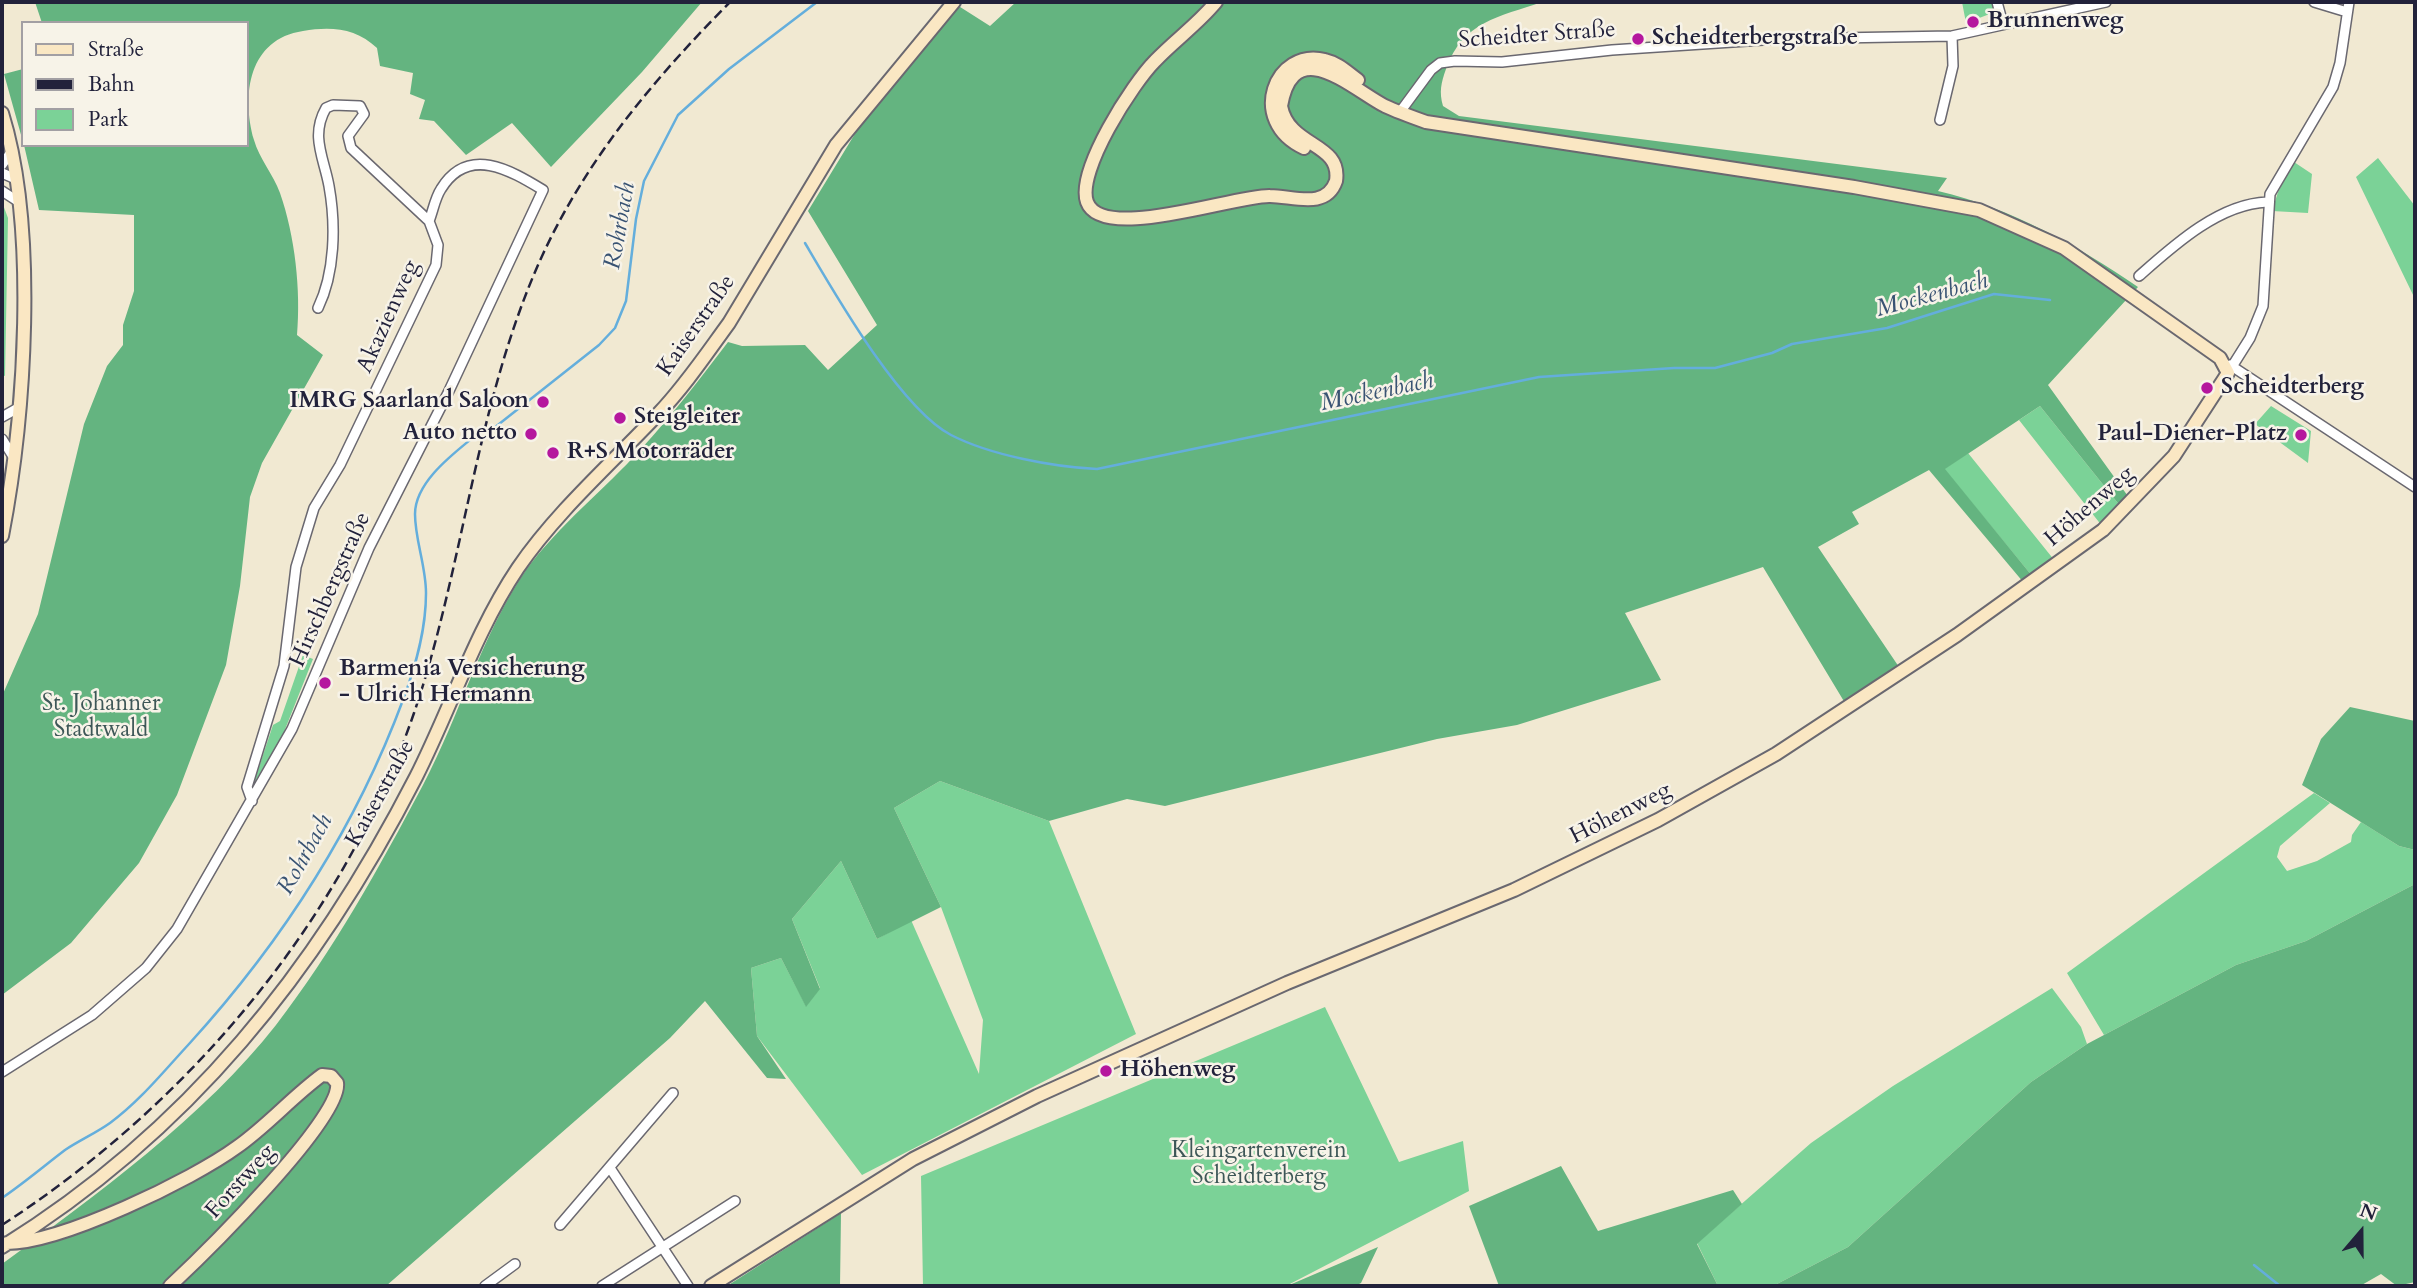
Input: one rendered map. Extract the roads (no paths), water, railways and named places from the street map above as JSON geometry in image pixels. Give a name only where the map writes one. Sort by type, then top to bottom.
[{"type":"street","name":"Kaiserstraße","points":[[4,1245],[40,1222],[135,1148],[230,1058],[275,1004],[316,946],[382,838],[447,714],[484,627],[518,568],[547,531],[663,409],[709,350],[729,323],[836,145],[954,2]]},
{"type":"street","points":[[1216,2],[1141,77],[1091,165],[1085,191],[1090,208],[1106,219],[1130,219],[1253,197],[1320,198],[1334,187],[1337,175],[1334,163],[1327,154],[1296,134],[1285,121],[1281,106],[1283,96],[1298,74],[1323,69],[1400,112],[1455,128],[1854,187],[1979,210],[2064,248],[2220,358],[2230,370],[2415,487]]},
{"type":"street","points":[[1997,2],[2003,24]]},
{"type":"street","name":"Scheidter Straße","points":[[1400,112],[1431,70],[1440,63],[1502,62],[1612,50],[1778,39],[1952,36],[2106,2]]},
{"type":"street","points":[[2314,2],[2348,7]]},
{"type":"street","name":"Höhenweg","points":[[711,1286],[913,1159],[1037,1096],[1287,983],[1514,890],[1658,820],[1787,747],[1957,635],[2109,525],[2174,456],[2256,327],[2263,306],[2267,202],[2273,184],[2333,87],[2340,63],[2348,7]]},
{"type":"street","points":[[1940,120],[1953,66],[1952,36]]},
{"type":"street","points":[[318,308],[330,280],[332,207],[317,143],[326,108],[344,105],[365,110],[348,136],[351,148],[429,221]]},
{"type":"street","points":[[2,113],[19,202],[23,302],[14,458],[2,536]]},
{"type":"street","points":[[2,165],[11,152]]},
{"type":"street","name":"Hirschbergstraße","points":[[2,1072],[92,1015],[146,968],[177,929],[292,729],[369,548],[448,393],[543,190],[506,169],[487,163],[471,166],[454,176],[441,189],[429,221]]},
{"type":"street","points":[[2,173],[16,178]]},
{"type":"street","points":[[2,186],[16,178]]},
{"type":"street","points":[[2,191],[19,202]]},
{"type":"street","points":[[2138,276],[2177,243],[2240,206],[2267,202]]},
{"type":"street","name":"Akazienweg","points":[[252,801],[247,787],[284,666],[296,567],[306,532],[314,508],[340,465],[432,276],[438,245],[429,221]]},
{"type":"street","points":[[2,417],[18,408]]},
{"type":"street","points":[[2,439],[14,458]]},
{"type":"street","name":"Forstweg","points":[[4,1245],[28,1243],[63,1232],[195,1173],[237,1147],[322,1075],[331,1076],[337,1083],[335,1098],[307,1139],[247,1210],[170,1286]]},
{"type":"street","points":[[560,1225],[674,1093]]},
{"type":"street","points":[[610,1168],[688,1286]]},
{"type":"street","points":[[602,1286],[734,1201]]},
{"type":"street","points":[[492,1284],[516,1264]]},
{"type":"waterway","name":"Rohrbach","points":[[494,428],[599,345],[615,328],[626,301],[636,219],[644,181],[678,115],[729,69],[817,2]]},
{"type":"waterway","name":"Mockenbach","points":[[805,243],[870,348],[890,376],[931,421],[951,435],[1003,454],[1042,463],[1097,469],[1539,377],[1715,368],[1772,353],[1792,344],[1887,328],[1994,294],[2050,300]]},
{"type":"waterway","name":"Rohrbach","points":[[2,1198],[65,1150],[110,1123],[142,1095],[223,1006],[312,883],[338,839],[384,748],[416,661],[426,593],[415,524],[417,503],[435,472],[470,440]]},
{"type":"waterway","points":[[2254,1265],[2280,1286]]},
{"type":"railway","points":[[2,1225],[70,1177],[134,1124],[195,1066],[250,1003],[301,936],[345,865],[383,790],[414,713],[446,598],[486,423],[502,366],[520,309],[543,254],[581,184],[625,120],[675,60],[730,2]]},
{"type":"place","name":"Brunnenweg","points":[[1973,22]]},
{"type":"place","name":"Scheidterbergstraße","points":[[1638,39]]},
{"type":"place","name":"Scheidterberg","points":[[2207,388]]},
{"type":"place","name":"IMRG Saarland Saloon","points":[[543,402]]},
{"type":"place","name":"Steigleiter","points":[[620,418]]},
{"type":"place","name":"Auto netto","points":[[531,434]]},
{"type":"place","name":"Paul-Diener-Platz","points":[[2301,435]]},
{"type":"place","name":"R+S Motorräder","points":[[553,453]]},
{"type":"place","name":"Barmenia Versicherung - Ulrich Hermann","points":[[325,683]]},
{"type":"place","name":"Höhenweg","points":[[1106,1071]]},
{"type":"park label","name":"St. Johanner Stadtwald","points":[[101,718]]},
{"type":"park label","name":"Kleingartenverein Scheidterberg","points":[[1259,1165]]}]
